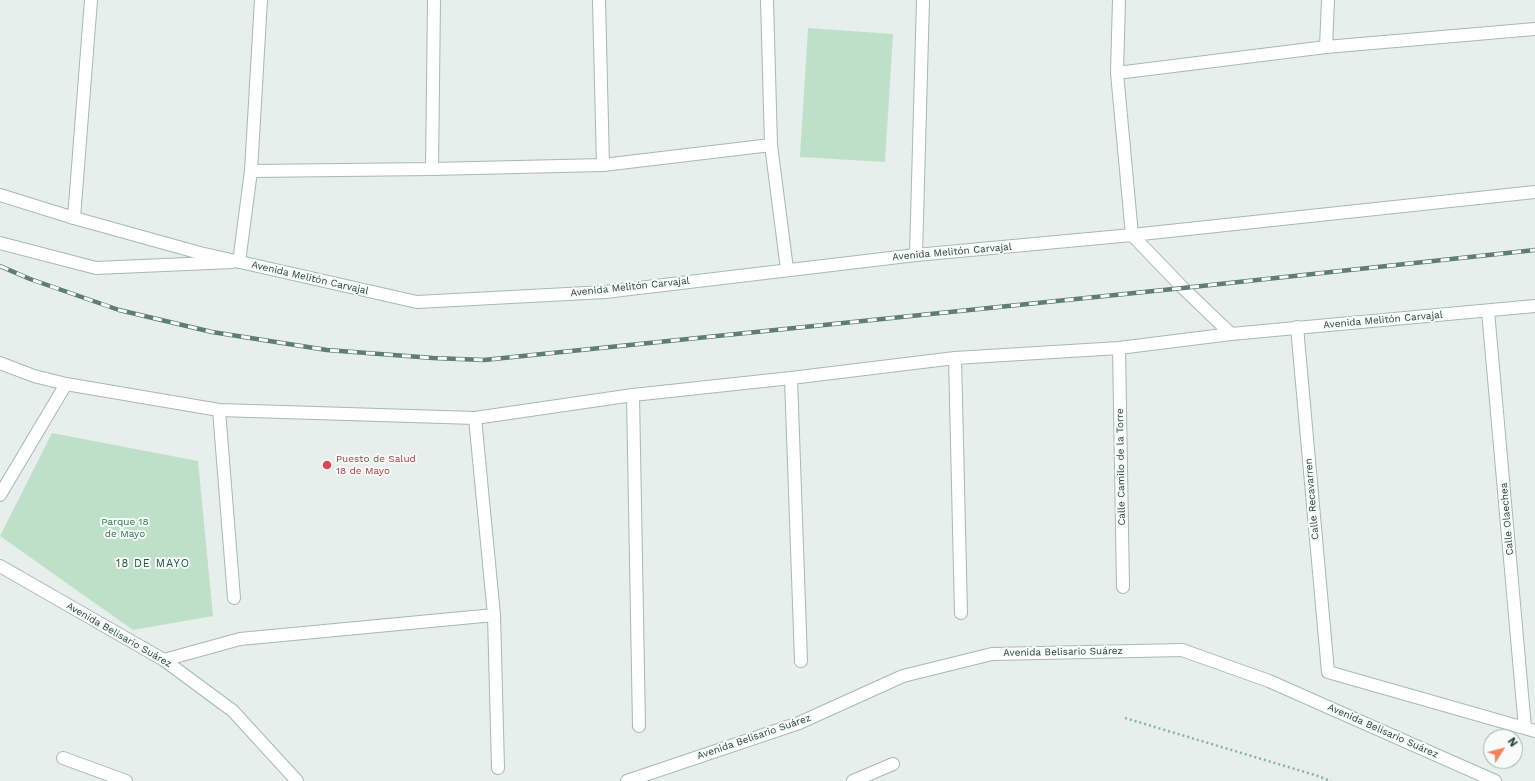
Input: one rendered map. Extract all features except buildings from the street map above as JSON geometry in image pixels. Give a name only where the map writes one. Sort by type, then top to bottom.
[{"type":"street","points":[[74,218],[91,0]]},
{"type":"street","points":[[0,244],[96,268],[239,262],[251,171],[260,0]]},
{"type":"street","points":[[432,169],[434,0]]},
{"type":"street","points":[[599,0],[603,165]]},
{"type":"street","points":[[768,0],[771,145],[787,269]]},
{"type":"street","points":[[916,255],[923,0]]},
{"type":"street","points":[[1119,0],[1117,73],[1132,235],[1183,288],[1231,334]]},
{"type":"street","points":[[1326,47],[1328,0]]},
{"type":"street","points":[[1117,73],[1326,47],[1535,29]]},
{"type":"street","points":[[251,171],[603,165],[771,145]]},
{"type":"street","name":"Avenida Melitón Carvajal","points":[[0,195],[74,218],[200,253],[417,302],[606,292],[787,269],[916,255],[1132,235],[1535,192]]},
{"type":"street","name":"Avenida Melitón Carvajal","points":[[0,362],[34,376],[66,384],[220,410],[475,418],[633,396],[955,358],[1119,348],[1296,327],[1535,306]]},
{"type":"street","name":"Calle Olaechea","points":[[1488,311],[1530,729]]},
{"type":"street","name":"Calle Recavarren","points":[[1296,327],[1328,672],[1530,729]]},
{"type":"street","name":"Calle Camilo de la Torre","points":[[1119,348],[1123,587]]},
{"type":"street","points":[[955,358],[961,613]]},
{"type":"street","points":[[791,378],[801,661]]},
{"type":"street","points":[[0,496],[66,384]]},
{"type":"street","points":[[633,396],[639,726]]},
{"type":"street","points":[[220,410],[234,598]]},
{"type":"street","points":[[475,418],[494,615],[498,768]]},
{"type":"street","name":"Avenida Belisario Suárez","points":[[0,566],[164,660],[233,711],[297,781]]},
{"type":"street","points":[[164,660],[240,639],[494,615]]},
{"type":"street","name":"Avenida Belisario Suárez","points":[[626,781],[799,723],[903,676],[992,654],[1182,650],[1269,681],[1495,781]]},
{"type":"street","points":[[63,758],[126,781]]},
{"type":"street","points":[[853,781],[893,764]]},
{"type":"path","points":[[1125,718],[1331,781]]},
{"type":"green space","points":[[808,28],[893,34],[885,162],[800,157]]},
{"type":"green space","name":"Parque 18 de Mayo","points":[[52,433],[198,461],[213,616],[133,630],[0,536]]},
{"type":"railway","points":[[0,266],[30,279],[119,310],[212,332],[327,350],[433,358],[484,360],[1535,250]]},
{"type":"place","name":"Puesto de Salud 18 de Mayo","points":[[327,465]]},
{"type":"district","name":"18 DE MAYO","points":[[153,564]]}]
